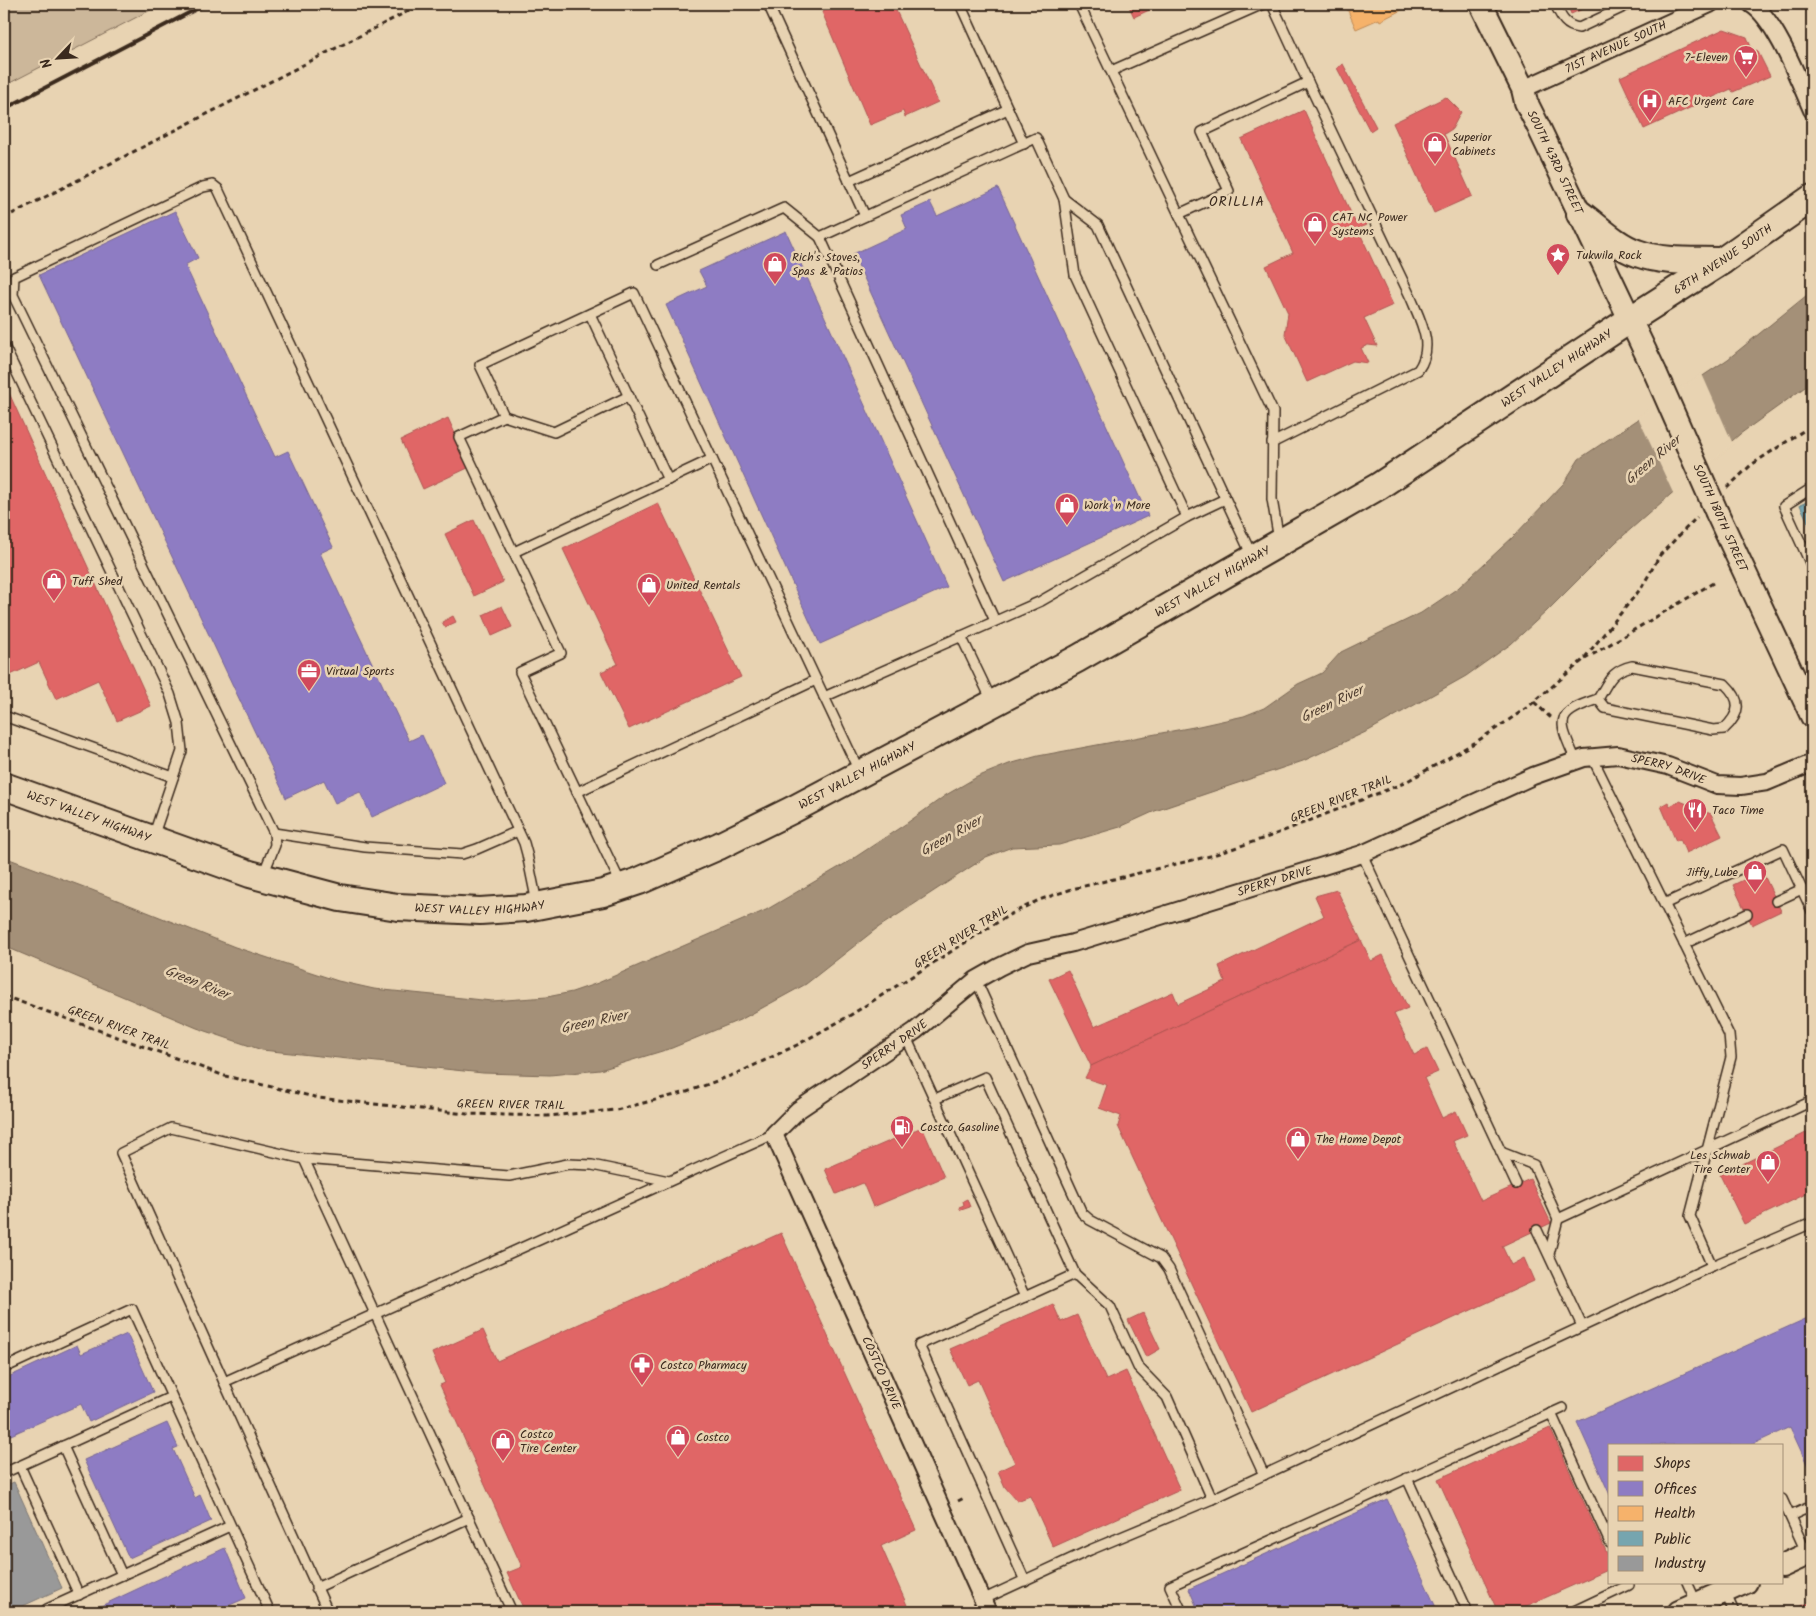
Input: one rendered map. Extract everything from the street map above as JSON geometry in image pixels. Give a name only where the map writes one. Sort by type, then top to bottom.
[{"type":"main road","name":"SOUTH 43RD STREET","points":[[1481,4],[1523,89],[1526,102],[1631,319]]},
{"type":"main road","name":"68TH AVENUE SOUTH","points":[[1631,319],[1722,261],[1812,198]]},
{"type":"main road","points":[[1580,214],[1619,243],[1636,253],[1667,260],[1722,261]]},
{"type":"main road","name":"SOUTH 180TH STREET","points":[[1631,319],[1714,506],[1812,716]]},
{"type":"main road","name":"WEST VALLEY HIGHWAY","points":[[4,786],[263,878],[340,898],[398,907],[480,912],[537,906],[603,893],[639,881],[719,846],[1077,659],[1379,486],[1631,319]]},
{"type":"main road","points":[[1784,1565],[1810,1553]]},
{"type":"main road","points":[[1688,1608],[1742,1584]]},
{"type":"street","name":"71ST AVENUE SOUTH","points":[[1523,89],[1710,4]]},
{"type":"street","points":[[1751,4],[1763,13],[1776,35],[1812,110]]},
{"type":"street","name":"SPERRY DRIVE","points":[[774,1134],[798,1110],[906,1037],[976,980],[999,966],[1028,954],[1073,943],[1362,854],[1533,776],[1584,759],[1618,755],[1668,766],[1717,785],[1741,786],[1768,782],[1812,763]]},
{"type":"street","name":"COSTCO DRIVE","points":[[774,1134],[985,1606]]},
{"type":"lane","points":[[768,4],[865,216]]},
{"type":"lane","points":[[960,4],[1024,144]]},
{"type":"lane","points":[[1079,4],[1272,412],[1272,499],[1280,543]]},
{"type":"lane","points":[[1111,71],[1263,4]]},
{"type":"lane","points":[[1272,4],[1410,298],[1424,330],[1427,348],[1423,364],[1418,370],[1272,442]]},
{"type":"lane","points":[[1555,4],[1562,20],[1571,27],[1579,28],[1630,4]]},
{"type":"lane","points":[[1179,214],[1229,191],[1202,132],[1308,82]]},
{"type":"lane","points":[[849,181],[1008,109]]},
{"type":"lane","points":[[820,237],[1036,138],[1064,199],[1075,276],[1187,517]]},
{"type":"lane","points":[[263,878],[275,845],[274,833],[13,295],[14,277],[203,187],[213,185],[218,188],[518,831],[527,854],[537,906]]},
{"type":"lane","points":[[1064,199],[1098,224],[1253,558]]},
{"type":"lane","points":[[658,265],[784,208],[820,237],[995,621]]},
{"type":"lane","points":[[504,416],[480,365],[634,293],[860,774]]},
{"type":"lane","points":[[590,314],[668,480]]},
{"type":"lane","points":[[4,346],[170,694],[180,723],[182,751],[152,839]]},
{"type":"lane","points":[[622,887],[520,672],[561,653],[459,437],[504,416],[554,432],[628,396]]},
{"type":"lane","points":[[514,552],[712,459]]},
{"type":"lane","points":[[1812,488],[1784,506],[1812,567]]},
{"type":"lane","points":[[824,697],[1041,601],[1187,517],[1225,499]]},
{"type":"lane","points":[[961,636],[993,703]]},
{"type":"lane","points":[[1598,699],[1605,708],[1713,730],[1724,729],[1729,724],[1737,712],[1738,701],[1734,692],[1725,684],[1632,666],[1620,669],[1614,674],[1598,699],[1570,710],[1564,719],[1563,729],[1584,759],[1664,904],[1729,1035],[1731,1057],[1690,1216],[1712,1266]]},
{"type":"lane","points":[[577,792],[816,680]]},
{"type":"lane","points":[[4,716],[173,777]]},
{"type":"lane","points":[[274,833],[365,848],[462,854],[518,831]]},
{"type":"lane","points":[[1664,904],[1783,848],[1812,911]]},
{"type":"lane","points":[[1362,854],[1516,1184]]},
{"type":"lane","points":[[1776,901],[1802,889]]},
{"type":"lane","points":[[1684,944],[1747,914]]},
{"type":"lane","points":[[976,980],[1082,1213],[1090,1220],[1161,1258],[1169,1269],[1264,1475]]},
{"type":"lane","points":[[906,1037],[1025,1297]]},
{"type":"lane","points":[[935,1099],[985,1077],[1075,1274],[1110,1306],[1138,1367],[1166,1397],[1212,1499]]},
{"type":"lane","points":[[1558,1219],[1812,1101]]},
{"type":"lane","points":[[328,1612],[121,1153],[171,1128],[304,1159],[509,1176],[568,1164],[592,1165],[670,1181]]},
{"type":"lane","points":[[224,1382],[774,1134]]},
{"type":"lane","points":[[1501,1152],[1534,1165],[1558,1219],[1549,1254]]},
{"type":"lane","points":[[304,1159],[512,1612]]},
{"type":"lane","points":[[985,1606],[1025,1581],[1090,1550],[1212,1499],[1712,1266],[1812,1223]]},
{"type":"lane","points":[[1537,1230],[1582,1326]]},
{"type":"lane","points":[[1025,1581],[919,1345],[1075,1274]]},
{"type":"lane","points":[[4,1368],[132,1309],[270,1612]]},
{"type":"lane","points":[[4,1473],[172,1397]]},
{"type":"lane","points":[[1182,1612],[1170,1586],[1563,1408]]},
{"type":"lane","points":[[1551,1413],[1608,1539]]},
{"type":"lane","points":[[63,1446],[122,1575]]},
{"type":"lane","points":[[20,1466],[79,1595]]},
{"type":"lane","points":[[1407,1478],[1468,1612]]},
{"type":"lane","points":[[1784,1503],[1810,1553]]},
{"type":"lane","points":[[1790,1516],[1812,1506]]},
{"type":"lane","points":[[316,1588],[469,1518]]},
{"type":"lane","points":[[47,1609],[230,1526]]},
{"type":"lane","points":[[1572,1612],[1626,1584]]},
{"type":"lane","points":[[1687,1584],[1688,1608]]},
{"type":"lane","points":[[1725,1592],[1734,1612]]},
{"type":"path","points":[[4,218],[422,4]]},
{"type":"path","name":"GREEN RIVER TRAIL","points":[[4,996],[224,1076],[319,1098],[467,1114],[548,1116],[616,1110],[696,1089],[738,1073],[797,1045],[849,1016],[1009,915],[1040,900],[1072,889],[1219,853],[1271,836],[1404,783],[1476,742],[1534,701],[1582,661],[1642,587],[1660,554],[1714,506],[1751,465],[1812,425]]},
{"type":"path","points":[[1582,661],[1714,583]]},
{"type":"path","points":[[1534,701],[1563,729]]},
{"type":"shaded area","points":[[4,4],[162,4],[4,86]]},
{"type":"water","name":"Green River","points":[[1812,291],[1812,382],[1740,434],[1616,542],[1511,644],[1466,676],[1370,730],[1303,761],[1155,811],[1120,827],[1059,845],[1012,847],[986,857],[876,929],[806,984],[742,1019],[672,1048],[600,1070],[550,1075],[483,1073],[262,1050],[197,1028],[4,946],[4,857],[235,947],[338,981],[374,989],[492,1001],[547,997],[572,992],[598,983],[766,910],[848,862],[946,795],[977,777],[1009,764],[1038,756],[1199,726],[1244,716],[1264,708],[1298,684],[1322,673],[1341,652],[1421,613],[1458,588],[1513,537],[1564,483],[1579,459],[1728,359]]},
{"type":"pier","points":[[1702,374],[1733,444],[1674,495],[1638,417]]},
{"type":"building: Shops","points":[[840,4],[893,4],[938,102],[905,117],[903,111],[870,125],[822,12]]},
{"type":"building: Shops","points":[[1128,4],[1159,4],[1160,5],[1134,17]]},
{"type":"building: Shops","points":[[1567,4],[1594,4],[1571,14]]},
{"type":"building: Shops","points":[[1594,4],[1608,4],[1597,9]]},
{"type":"building: Shops","points":[[1724,29],[1747,37],[1753,52],[1757,50],[1770,76],[1733,92],[1731,89],[1644,129],[1620,77]]},
{"type":"building: Shops","points":[[1343,64],[1376,127],[1370,131],[1337,68]]},
{"type":"building: Shops","name":"Superior Cabinets","points":[[1446,97],[1461,112],[1452,129],[1444,134],[1472,196],[1434,213],[1393,123]]},
{"type":"building: Shops","points":[[1304,110],[1355,222],[1364,218],[1367,225],[1358,229],[1393,305],[1364,318],[1377,346],[1368,345],[1361,348],[1368,363],[1353,361],[1307,382],[1285,334],[1288,313],[1266,266],[1293,253],[1241,139]]},
{"type":"building: Shops","points":[[4,382],[151,706],[117,721],[98,680],[56,699],[39,662],[6,677],[4,673]]},
{"type":"building: Shops","points":[[448,418],[470,467],[423,489],[401,440]]},
{"type":"building: Shops","name":"United Rentals","points":[[658,503],[741,677],[629,729],[601,672],[618,664],[563,549]]},
{"type":"building: Shops","points":[[474,520],[503,582],[474,596],[445,534]]},
{"type":"building: Shops","points":[[502,606],[512,627],[492,636],[483,615]]},
{"type":"building: Shops","points":[[453,616],[456,622],[445,627],[442,622]]},
{"type":"building: Shops","name":"Taco Time","points":[[1680,801],[1711,814],[1722,836],[1686,853],[1680,839],[1676,841],[1661,806],[1668,802],[1670,806]]},
{"type":"building: Shops","name":"Jiffy Lube","points":[[1762,871],[1781,911],[1752,925],[1733,885]]},
{"type":"building: Shops","points":[[1337,890],[1361,940],[1091,1066],[1049,979],[1068,970],[1094,1027],[1173,992],[1178,1004],[1225,982],[1219,966],[1324,916],[1315,896]]},
{"type":"building: Shops","name":"The Home Depot","points":[[1361,940],[1371,961],[1383,955],[1408,1008],[1394,1014],[1414,1055],[1427,1049],[1438,1072],[1424,1078],[1442,1118],[1456,1111],[1467,1135],[1453,1141],[1481,1201],[1530,1179],[1551,1223],[1502,1246],[1511,1265],[1524,1258],[1534,1281],[1251,1412],[1118,1126],[1121,1116],[1099,1108],[1107,1085],[1085,1078],[1091,1066]]},
{"type":"building: Shops","name":"Costco Gasoline","points":[[922,1127],[944,1177],[873,1207],[863,1183],[836,1194],[825,1169]]},
{"type":"building: Shops","name":"Les Schwab Tire Center","points":[[1812,1130],[1812,1191],[1744,1224],[1720,1175]]},
{"type":"building: Shops","points":[[967,1199],[970,1207],[961,1210],[959,1207],[964,1205],[963,1201]]},
{"type":"building: Shops","name":"Costco","points":[[781,1233],[916,1530],[881,1546],[910,1612],[525,1612],[507,1573],[522,1567],[440,1385],[445,1383],[432,1353],[483,1330],[497,1361]]},
{"type":"building: Shops","points":[[1053,1304],[1061,1322],[1077,1315],[1106,1380],[1126,1371],[1180,1490],[1053,1547],[1030,1496],[1017,1501],[1005,1487],[998,1471],[1015,1463],[978,1380],[967,1385],[950,1349]]},
{"type":"building: Shops","points":[[1143,1313],[1160,1349],[1146,1357],[1128,1320]]},
{"type":"building: Shops","points":[[1550,1428],[1608,1556],[1608,1570],[1513,1612],[1498,1612],[1438,1479]]},
{"type":"building: Shops","points":[[1812,1601],[1812,1612],[1787,1612]]},
{"type":"building: Offices","points":[[998,188],[1148,516],[1004,582],[853,254],[907,229],[901,215],[930,202],[937,216]]},
{"type":"building: Offices","points":[[175,211],[198,258],[185,265],[275,457],[288,451],[333,547],[320,553],[409,741],[422,735],[444,783],[372,817],[360,792],[335,803],[324,780],[286,798],[39,275]]},
{"type":"building: Offices","points":[[786,231],[947,587],[820,644],[666,305],[707,286],[699,271]]},
{"type":"building: Offices","points":[[1812,1316],[1812,1475],[1790,1427],[1753,1444],[1608,1444],[1608,1491],[1577,1422]]},
{"type":"building: Offices","points":[[127,1334],[153,1392],[89,1422],[81,1404],[4,1438],[4,1379],[77,1345],[81,1354]]},
{"type":"building: Offices","points":[[167,1423],[178,1447],[173,1449],[195,1498],[200,1495],[211,1521],[129,1558],[84,1460]]},
{"type":"building: Offices","points":[[1387,1499],[1438,1612],[1199,1612],[1189,1589]]},
{"type":"building: Offices","points":[[225,1548],[246,1598],[214,1612],[88,1612]]},
{"type":"building: Health","points":[[1345,4],[1413,4],[1380,21],[1379,19],[1356,29]]},
{"type":"building: Public","points":[[1811,500],[1812,503],[1812,531],[1800,505]]},
{"type":"building: Industry","points":[[14,1482],[62,1588],[12,1611],[4,1594],[4,1486]]},
{"type":"railway","points":[[4,109],[206,4]]},
{"type":"place","name":"7-Eleven","points":[[1746,78]]},
{"type":"place","name":"AFC Urgent Care","points":[[1650,122]]},
{"type":"place","name":"Superior Cabinets","points":[[1435,165]]},
{"type":"place","name":"CAT NC Power Systems","points":[[1315,245]]},
{"type":"place","name":"Tukwila Rock","points":[[1558,276]]},
{"type":"place","name":"Rich's Stoves, Spas & Patios","points":[[775,285]]},
{"type":"place","name":"Work 'n More","points":[[1067,526]]},
{"type":"place","name":"Tuff Shed","points":[[54,602]]},
{"type":"place","name":"United Rentals","points":[[649,606]]},
{"type":"place","name":"Virtual Sports","points":[[309,692]]},
{"type":"place","name":"Taco Time","points":[[1695,831]]},
{"type":"place","name":"Jiffy Lube","points":[[1755,893]]},
{"type":"place","name":"Costco Gasoline","points":[[902,1148]]},
{"type":"place","name":"The Home Depot","points":[[1298,1160]]},
{"type":"place","name":"Les Schwab Tire Center","points":[[1768,1183]]},
{"type":"place","name":"Costco Pharmacy","points":[[642,1386]]},
{"type":"place","name":"Costco","points":[[678,1458]]},
{"type":"place","name":"Costco Tire Center","points":[[503,1462]]},
{"type":"district","name":"ORILLIA","points":[[1237,202]]}]
